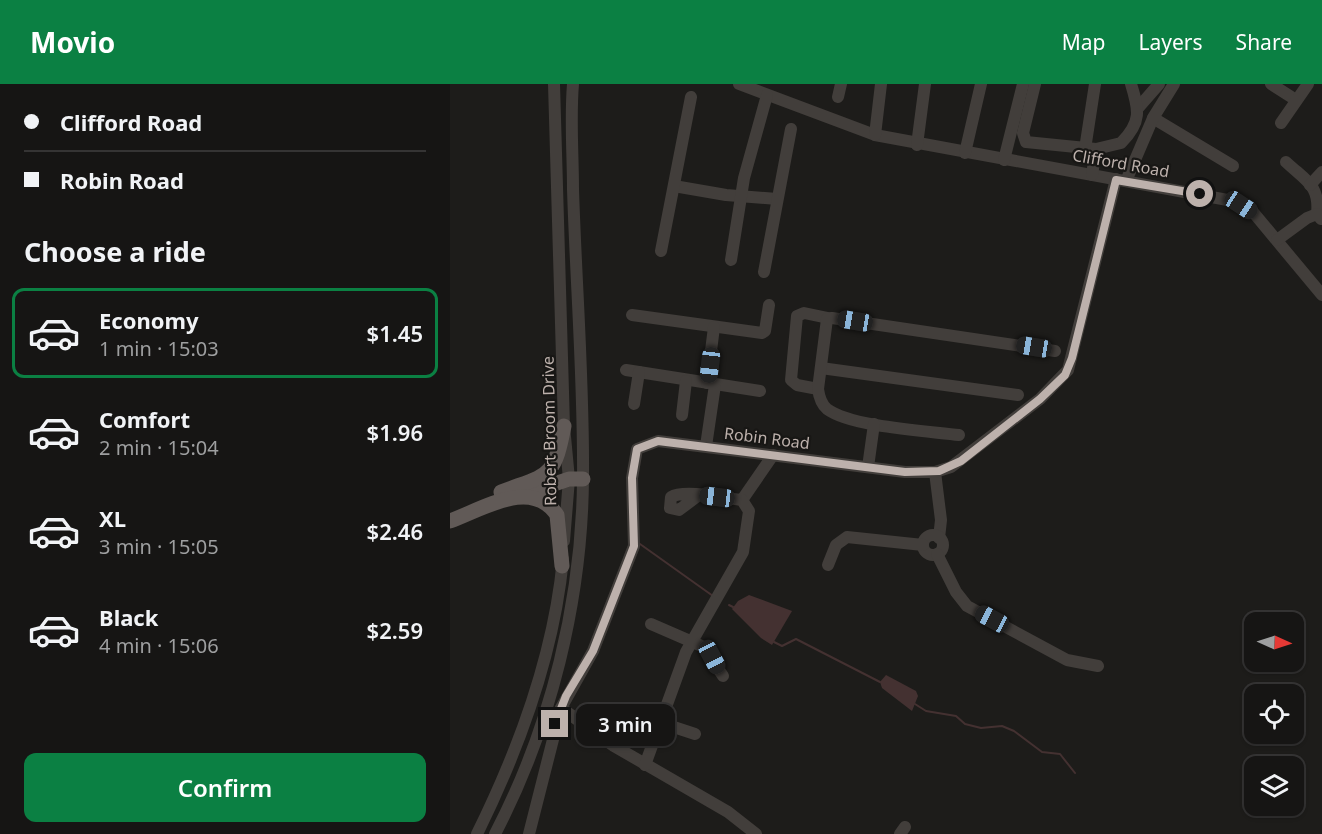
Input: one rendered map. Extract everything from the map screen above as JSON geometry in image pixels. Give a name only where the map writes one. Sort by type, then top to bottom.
[{"type":"main road","points":[[545,477],[557,459],[564,426]]},
{"type":"main road","points":[[450,512],[545,477],[576,474]]},
{"type":"main road","points":[[450,521],[576,474]]},
{"type":"main road","points":[[514,497],[538,498],[555,512],[559,522],[562,566]]},
{"type":"street","name":"Robert Broom Drive","points":[[477,834],[510,760],[531,702],[553,619],[576,474],[564,426],[554,84]]},
{"type":"street","name":"Robert Broom Drive","points":[[495,834],[526,766],[545,710],[563,642],[578,546],[573,84]]},
{"type":"street","name":"Clifford Road","points":[[739,84],[875,135],[917,145],[1233,201],[1252,212],[1322,295]]},
{"type":"street","points":[[875,135],[881,84]]},
{"type":"street","points":[[917,145],[925,84]]},
{"type":"street","points":[[965,153],[981,84]]},
{"type":"street","points":[[1004,160],[1023,84]]},
{"type":"street","points":[[1035,84],[1023,133],[1025,141],[1031,144],[1090,149],[1123,142],[1136,122],[1138,108],[1131,84]]},
{"type":"street","points":[[1092,175],[1090,149],[1095,84]]},
{"type":"street","points":[[1138,108],[1159,84]]},
{"type":"street","name":"Robin Road","points":[[529,834],[561,708],[593,651],[634,546],[631,508],[635,451],[645,444],[658,441],[868,467],[934,472],[951,466],[979,448],[1040,399],[1068,370],[1121,180],[1153,118],[1174,84]]},
{"type":"street","points":[[1271,84],[1296,100]]},
{"type":"street","points":[[1281,123],[1308,84]]},
{"type":"street","points":[[731,260],[752,117],[764,94]]},
{"type":"street","points":[[661,251],[691,97]]},
{"type":"street","points":[[1153,118],[1233,166]]},
{"type":"street","points":[[764,272],[791,129]]},
{"type":"street","points":[[1277,240],[1307,218],[1320,214],[1318,195],[1286,162]]},
{"type":"street","points":[[1310,185],[1322,172]]},
{"type":"street","points":[[674,186],[726,195],[777,199]]},
{"type":"street","points":[[632,315],[763,333],[769,304]]},
{"type":"street","points":[[818,388],[797,385],[791,380],[797,316],[804,313],[1054,351]]},
{"type":"street","points":[[828,318],[818,388],[820,399],[827,409],[850,419],[874,424],[959,435]]},
{"type":"street","points":[[706,446],[714,327]]},
{"type":"street","points":[[821,368],[1018,395]]},
{"type":"street","points":[[634,404],[632,371],[760,391]]},
{"type":"street","points":[[682,415],[686,381]]},
{"type":"street","points":[[868,467],[874,424]]},
{"type":"street","points":[[742,500],[773,455]]},
{"type":"street","points":[[934,472],[940,519],[939,538],[943,545],[937,554]]},
{"type":"street","points":[[699,495],[742,500]]},
{"type":"street","points":[[645,765],[692,641],[744,548],[749,511],[742,500]]},
{"type":"street","points":[[923,545],[929,536],[939,538]]},
{"type":"street","points":[[828,565],[836,545],[847,537],[923,545]]},
{"type":"street","points":[[923,545],[928,554],[937,554]]},
{"type":"street","points":[[937,554],[956,592],[967,606],[1067,660],[1098,666]]},
{"type":"street","points":[[651,624],[704,647],[723,676]]},
{"type":"street","points":[[561,708],[645,765],[728,812],[756,834]]},
{"type":"street","points":[[619,709],[695,734]]},
{"type":"shaded area","points":[[749,595],[792,611],[772,645],[761,638],[732,609],[738,601]]},
{"type":"shaded area","points":[[886,675],[916,691],[918,696],[912,711],[882,688],[880,682]]},
{"type":"waterway","points":[[640,544],[713,596]]},
{"type":"waterway","points":[[729,605],[733,607]]},
{"type":"waterway","points":[[774,642],[782,646],[796,639],[880,682]]},
{"type":"waterway","points":[[915,704],[926,711],[956,716],[965,724],[981,728],[1002,726],[1014,731],[1042,752],[1060,754],[1075,773]]},
{"type":"route","points":[[555,724],[566,696],[593,651],[634,546],[631,508],[633,463],[637,449],[645,444],[658,441],[905,472],[925,473],[944,470],[979,448],[1040,399],[1061,380],[1068,370],[1102,244],[1116,180],[1200,194]]}]
